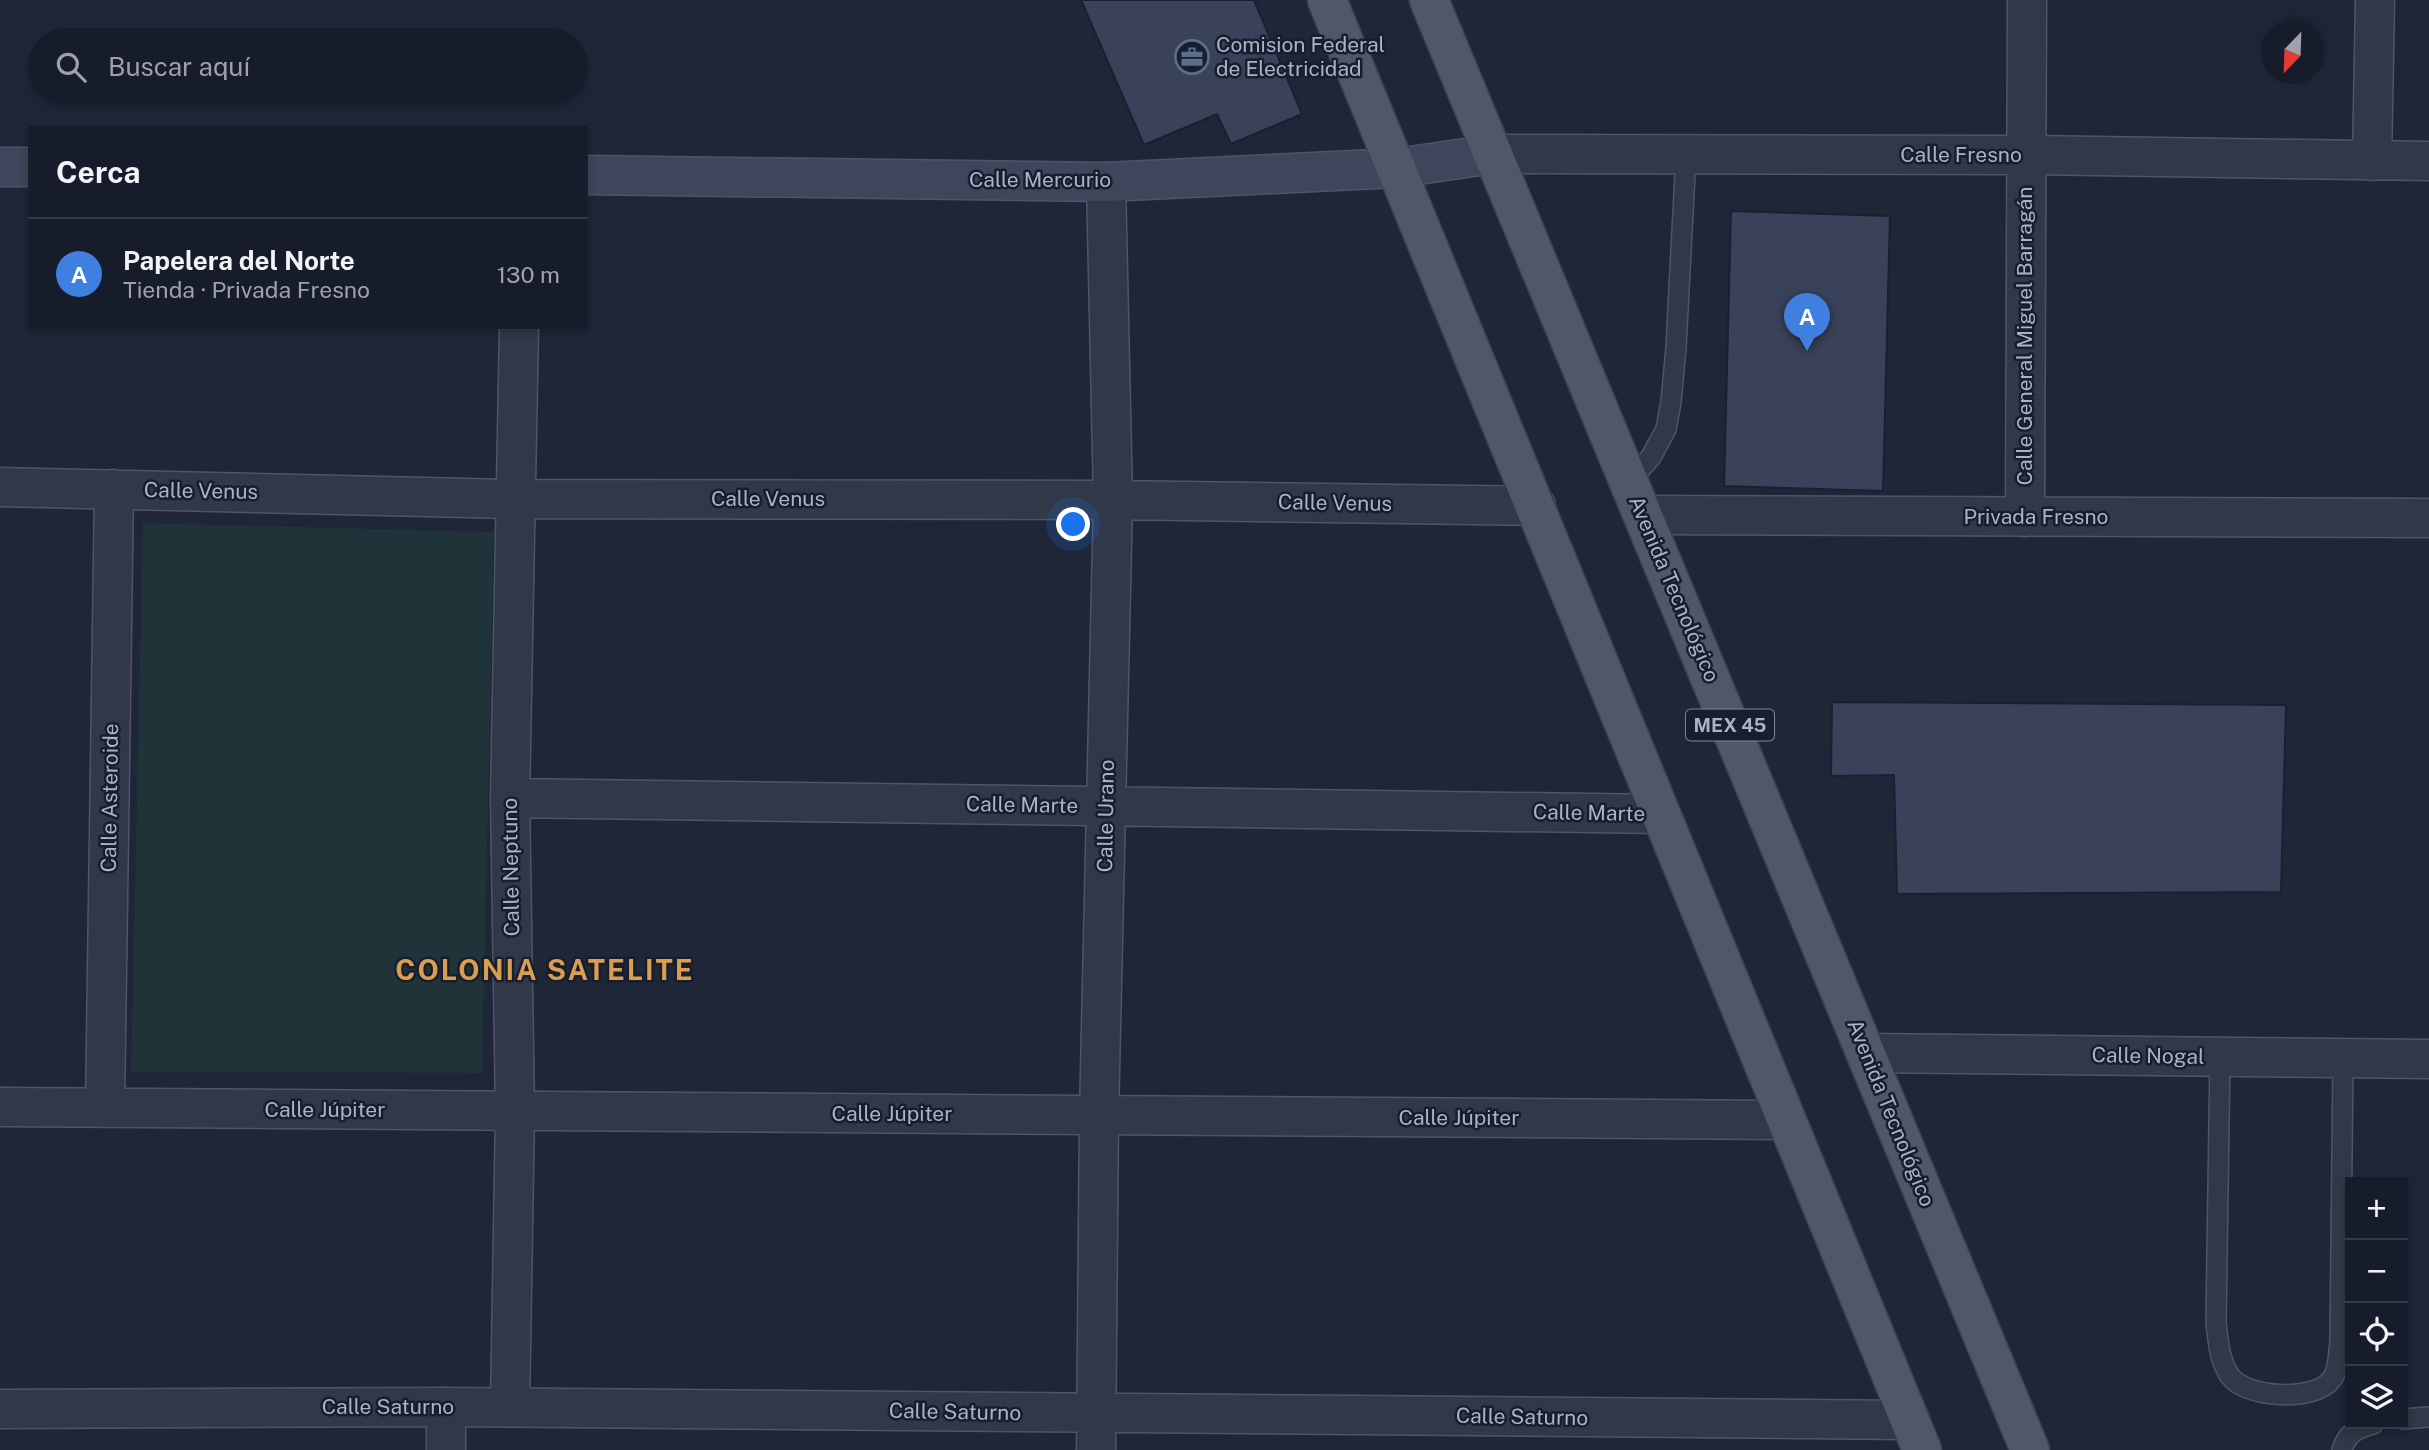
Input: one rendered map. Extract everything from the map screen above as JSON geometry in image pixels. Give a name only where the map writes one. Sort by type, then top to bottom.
[{"type":"main road","points":[[1327,0],[1916,1435]]},
{"type":"main road","name":"Avenida Tecnológico","points":[[1429,0],[2030,1450]]},
{"type":"main road","name":"Calle Mercurio","points":[[588,175],[1106,182],[1397,168],[1493,153]]},
{"type":"main road","points":[[0,167],[28,167]]},
{"type":"street","name":"Calle General Miguel Barragán","points":[[2025,517],[2027,0]]},
{"type":"street","points":[[2372,161],[2375,0]]},
{"type":"street","name":"Calle Fresno","points":[[1493,153],[2025,155],[2429,161]]},
{"type":"street","name":"Calle Urano","points":[[1096,1432],[1099,1115],[1113,500],[1106,182]]},
{"type":"street","name":"Calle Neptuno","points":[[510,1407],[515,1111],[510,797],[519,329]]},
{"type":"street","name":"Calle Venus","points":[[0,487],[515,499],[1113,500],[1536,506]]},
{"type":"street","name":"Calle Asteroide","points":[[105,1108],[114,489]]},
{"type":"street","name":"Privada Fresno","points":[[1636,499],[2025,517],[2429,518]]},
{"type":"street","name":"Calle Marte","points":[[510,797],[1660,814]]},
{"type":"street","name":"Calle Nogal","points":[[1866,1053],[2429,1059]]},
{"type":"street","name":"Calle Júpiter","points":[[0,1107],[1785,1120]]},
{"type":"street","points":[[446,1407],[446,1450]]},
{"type":"street","name":"Calle Saturno","points":[[0,1409],[510,1407],[1096,1432],[1916,1435]]},
{"type":"lane","points":[[1636,499],[1651,457],[1666,429],[1671,402],[1686,154]]},
{"type":"lane","points":[[2220,1056],[2216,1322],[2220,1352],[2230,1377],[2253,1391],[2272,1394],[2301,1394],[2313,1391],[2332,1380],[2336,1369],[2340,1343],[2343,1058]]},
{"type":"lane","points":[[2408,1419],[2429,1417]]},
{"type":"lane","points":[[2342,1450],[2349,1435],[2358,1429]]},
{"type":"shaded area","points":[[143,523],[494,532],[482,1073],[131,1072]]},
{"type":"building","name":"Comision Federal de Electricidad","points":[[1081,0],[1254,0],[1302,114],[1231,144],[1217,114],[1144,145]]},
{"type":"building","points":[[1731,211],[1890,216],[1883,491],[1724,486]]},
{"type":"building","points":[[1832,702],[2286,705],[2281,892],[1897,894],[1894,775],[1831,776]]},
{"type":"place","name":"Comision Federal de Electricidad","points":[[1192,57]]},
{"type":"place","name":"Papelera del Norte","points":[[1807,351]]},
{"type":"district","name":"COLONIA SATELITE","points":[[545,970]]}]
